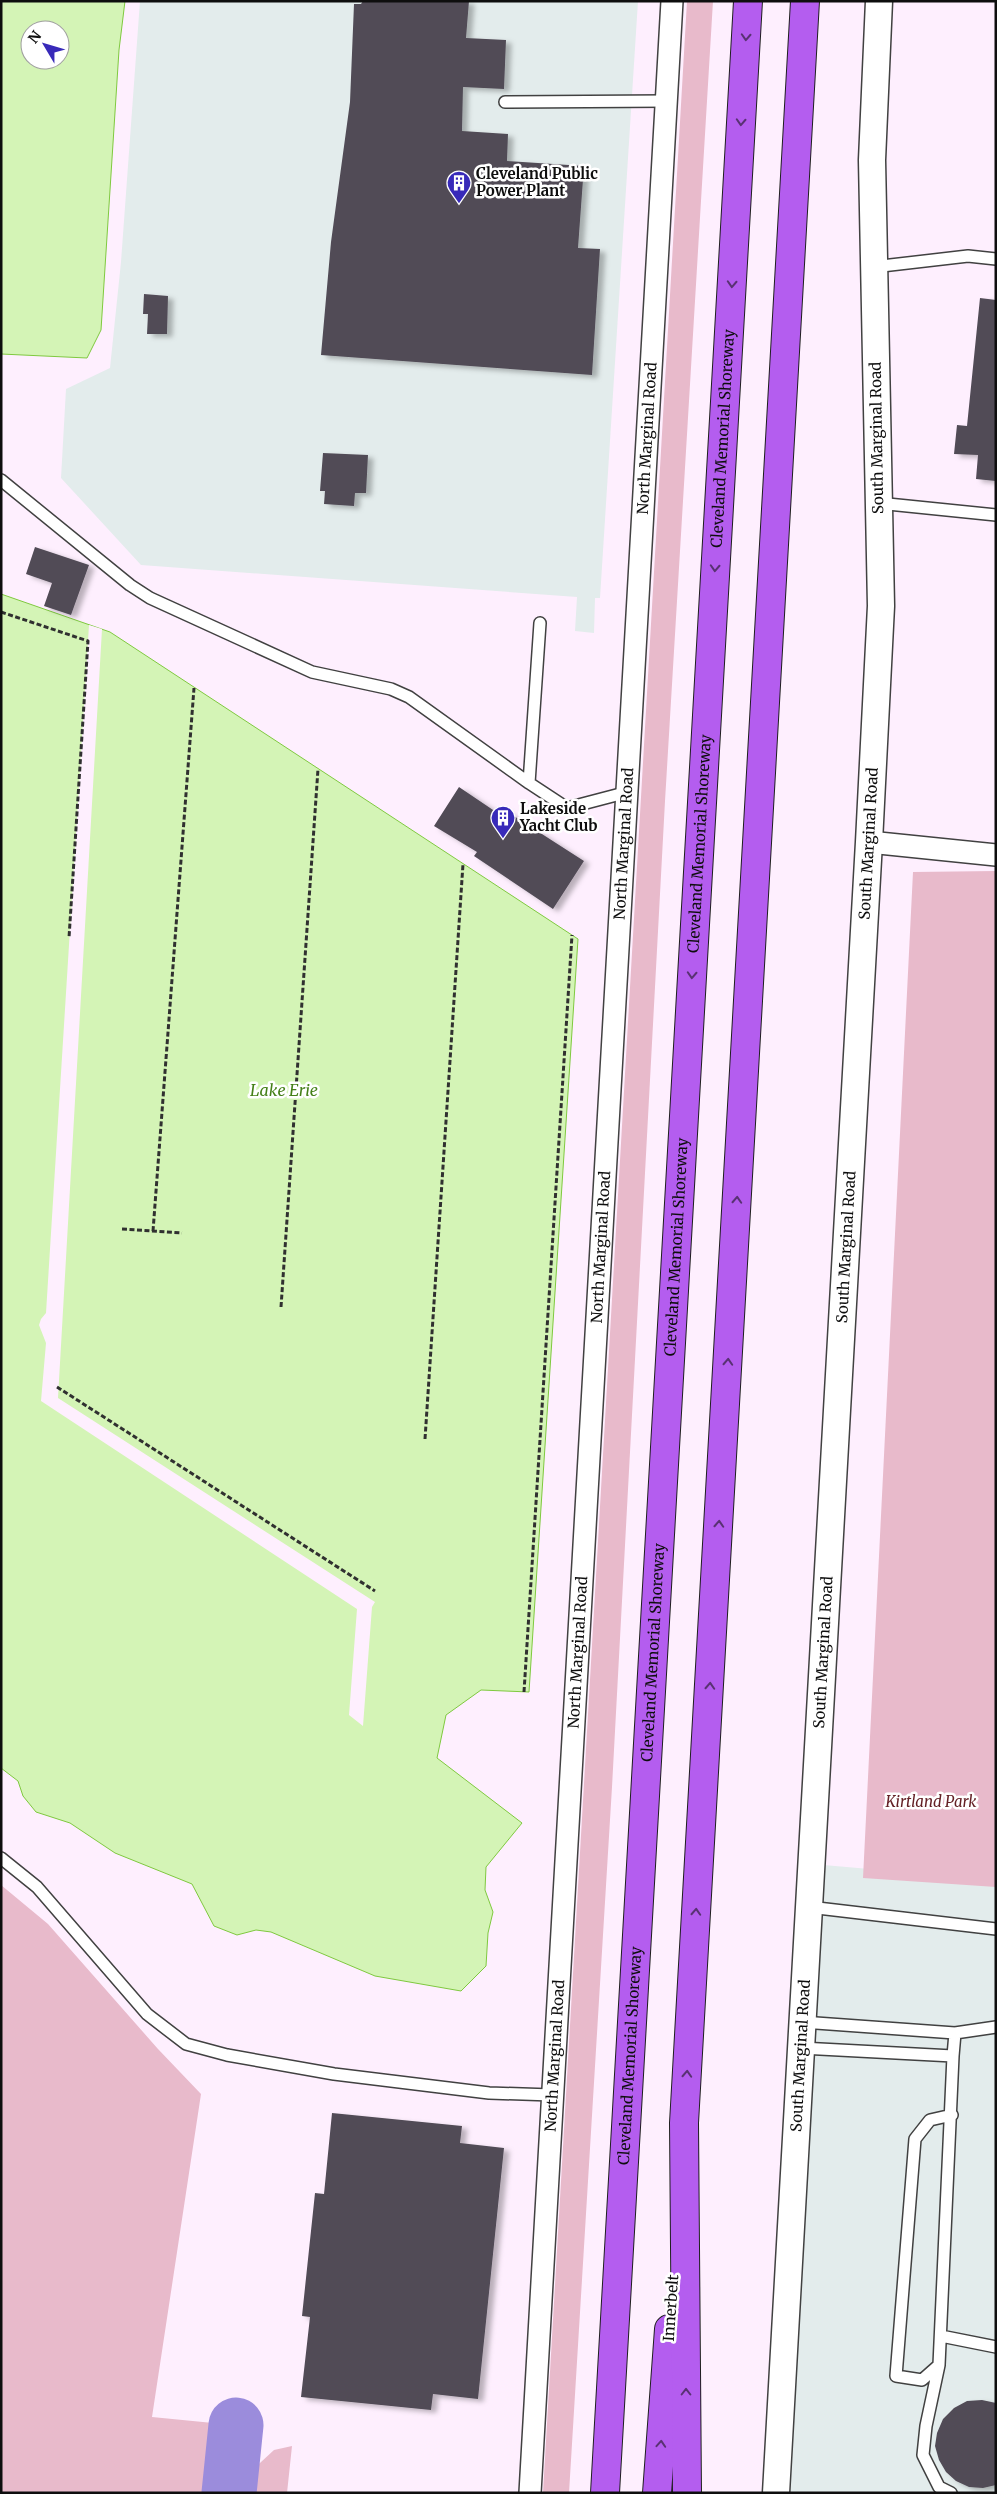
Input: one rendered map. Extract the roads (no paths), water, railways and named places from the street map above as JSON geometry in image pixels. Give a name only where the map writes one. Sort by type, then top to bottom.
[{"type":"highway","name":"Cleveland Memorial Shoreway","points":[[605,2493],[748,1]]},
{"type":"highway","points":[[687,2493],[684,2123],[805,1]]},
{"type":"highway","name":"Innerbelt","points":[[657,2493],[684,2123]]},
{"type":"street","name":"North Marginal Road","points":[[530,2493],[672,1]]},
{"type":"street","name":"South Marginal Road","points":[[776,2493],[881,606],[872,160],[879,1]]},
{"type":"street","points":[[869,842],[996,855]]},
{"type":"lane","points":[[505,102],[667,101]]},
{"type":"lane","points":[[873,267],[968,256],[996,259]]},
{"type":"lane","points":[[1,480],[130,585],[150,598],[312,672],[391,689],[409,697],[528,783],[567,808],[628,792]]},
{"type":"lane","points":[[878,502],[996,515]]},
{"type":"lane","points":[[528,783],[540,623]]},
{"type":"lane","points":[[1,1858],[36,1887],[147,2014],[186,2044],[227,2054],[334,2074],[489,2093],[552,2095]]},
{"type":"lane","points":[[809,1907],[996,1929]]},
{"type":"lane","points":[[802,2022],[955,2033],[996,2026]]},
{"type":"lane","points":[[951,2493],[940,2487],[923,2455],[926,2426],[940,2365],[955,2033]]},
{"type":"lane","points":[[801,2048],[953,2056]]},
{"type":"lane","points":[[940,2365],[922,2380],[896,2376],[914,2139],[930,2120],[952,2115]]},
{"type":"lane","points":[[941,2336],[996,2347]]},
{"type":"water","points":[[1,1],[125,1],[119,50],[101,330],[87,358],[1,354]]},
{"type":"water","name":"Lake Erie","points":[[1,594],[110,632],[578,939],[529,1692],[481,1690],[446,1715],[437,1758],[522,1823],[486,1867],[485,1890],[493,1912],[488,1933],[486,1966],[461,1991],[375,1976],[271,1932],[256,1930],[237,1935],[214,1926],[192,1884],[115,1853],[70,1823],[36,1812],[23,1796],[18,1781],[1,1768]]},
{"type":"place","name":"Cleveland Public Power Plant","points":[[459,204]]},
{"type":"place","name":"Lakeside Yacht Club","points":[[503,839]]},
{"type":"park label","name":"Kirtland Park","points":[[931,1802]]}]
